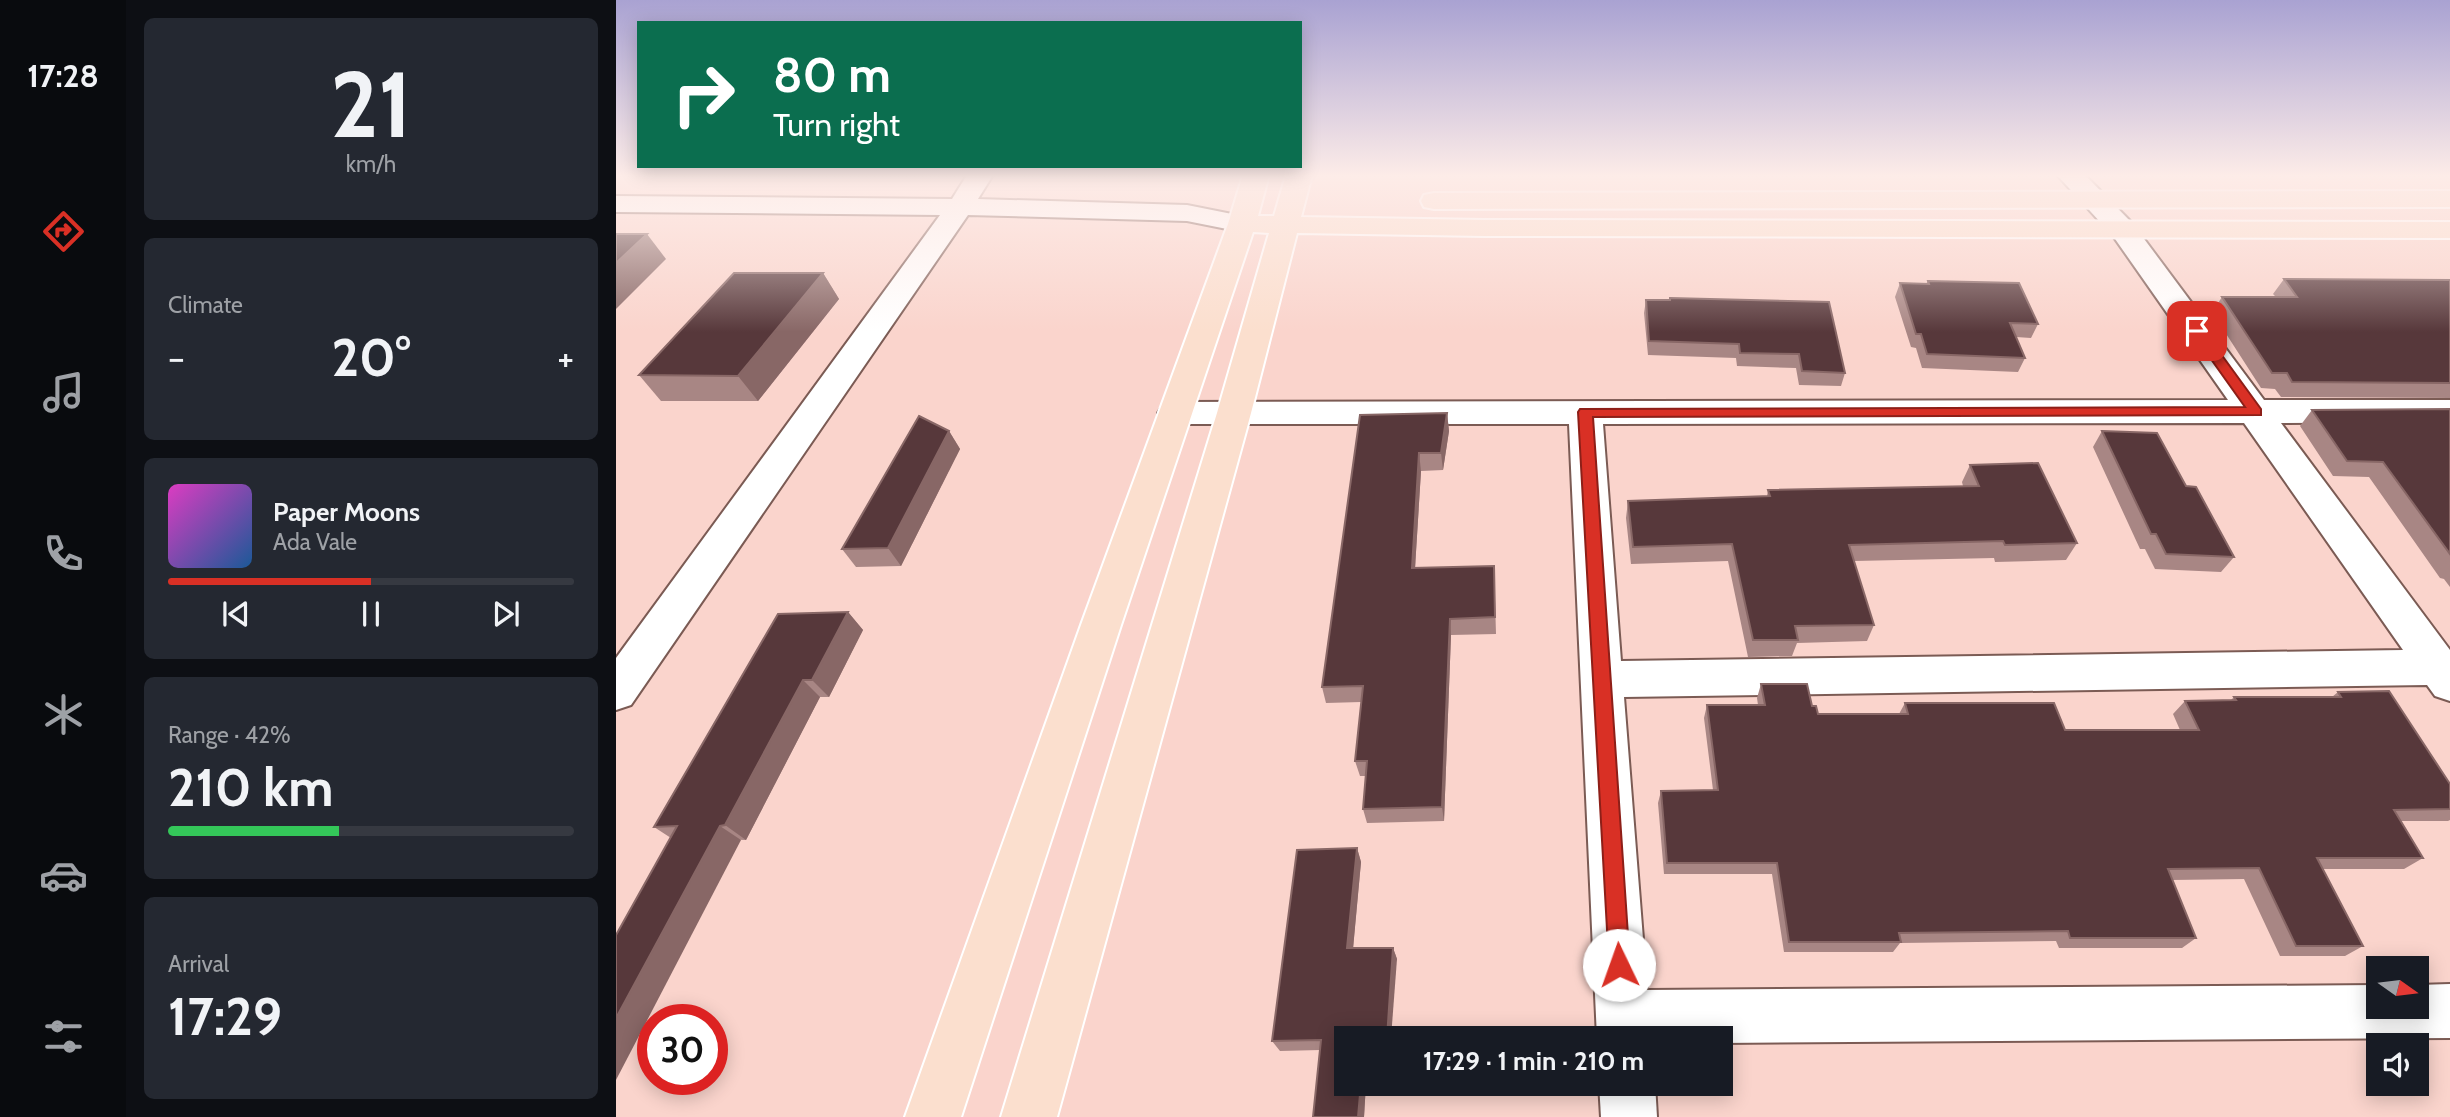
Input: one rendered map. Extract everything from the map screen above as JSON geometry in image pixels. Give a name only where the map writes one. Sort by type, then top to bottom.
[{"type":"main road","points":[[933,1117],[1240,227]]},
{"type":"main road","points":[[1029,1117],[1285,227]]},
{"type":"main road","points":[[1479,227],[2450,230]]},
{"type":"street","points":[[616,692],[946,227]]},
{"type":"street","points":[[2120,227],[2444,675]]},
{"type":"street","points":[[1175,414],[2450,411]]},
{"type":"street","points":[[1585,412],[1623,1026]]},
{"type":"street","points":[[1602,679],[2444,675]]},
{"type":"street","points":[[1715,1026],[2450,1010]]},
{"type":"street","points":[[1628,1096],[1629,1117]]},
{"type":"building","points":[[616,234],[647,234],[616,263]]},
{"type":"building","points":[[734,273],[823,273],[738,376],[639,375]]},
{"type":"building","points":[[2284,279],[2450,280],[2450,383],[2292,382],[2287,373],[2272,373],[2222,297],[2297,297]]},
{"type":"building","points":[[1928,281],[2019,283],[2038,324],[2010,323],[2025,358],[1927,354],[1921,334],[1916,334],[1900,283],[1929,284]]},
{"type":"building","points":[[1670,298],[1829,302],[1845,373],[1802,371],[1799,354],[1740,353],[1739,344],[1649,341],[1646,300]]},
{"type":"building","points":[[2450,409],[2450,554],[2383,462],[2347,461],[2312,410]]},
{"type":"building","points":[[1447,413],[1441,453],[1419,453],[1412,568],[1494,566],[1495,617],[1450,619],[1442,807],[1363,809],[1367,761],[1355,761],[1363,686],[1322,687],[1360,415]]},
{"type":"building","points":[[919,416],[949,431],[888,548],[842,549]]},
{"type":"building","points":[[2102,431],[2157,433],[2186,486],[2196,487],[2234,557],[2166,554],[2156,534],[2151,534]]},
{"type":"building","points":[[2038,463],[2077,543],[2005,545],[2003,541],[1849,545],[1874,625],[1795,626],[1798,640],[1753,640],[1732,544],[1633,547],[1628,501],[1770,496],[1768,490],[1979,486],[1970,465]]},
{"type":"building","points":[[848,612],[812,680],[803,680],[616,1018],[616,935],[677,826],[654,827],[778,614]]},
{"type":"building","points":[[1761,684],[1807,684],[1812,706],[1816,706],[1818,714],[1908,714],[1905,703],[2054,703],[2065,730],[2199,730],[2185,701],[2236,700],[2234,697],[2341,697],[2338,692],[2389,691],[2450,784],[2450,809],[2394,810],[2423,858],[2317,858],[2363,946],[2296,946],[2259,868],[2168,869],[2196,938],[2070,938],[2068,931],[1899,933],[1901,942],[1789,942],[1777,863],[1667,863],[1661,791],[1718,790],[1707,705],[1765,705]]},
{"type":"building","points":[[1357,848],[1347,948],[1393,948],[1388,1026],[1334,1026],[1334,1096],[1360,1096],[1358,1117],[1313,1117],[1321,1040],[1272,1041],[1297,850]]},
{"type":"route","points":[[1619,965],[1585,412],[2256,412],[2197,331]]}]
